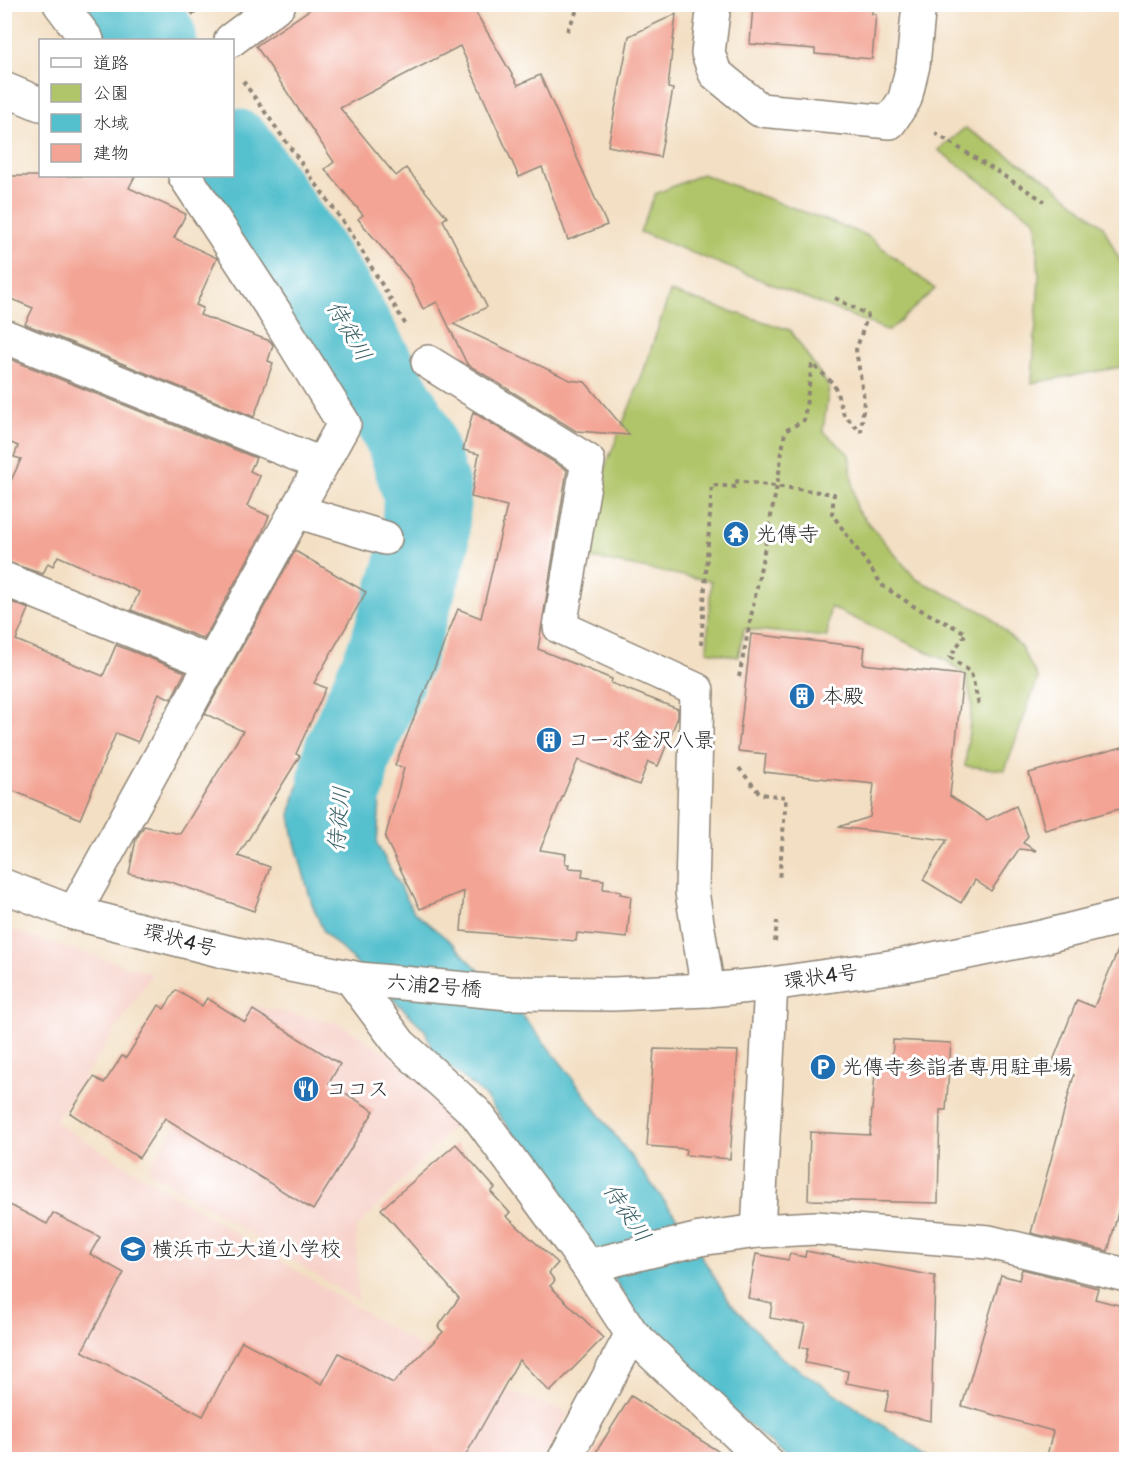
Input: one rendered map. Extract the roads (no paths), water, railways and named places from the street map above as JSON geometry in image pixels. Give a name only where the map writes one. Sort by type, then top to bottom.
[{"type":"street","points":[[60,4],[86,39]]},
{"type":"street","points":[[232,39],[279,4]]},
{"type":"street","points":[[714,4],[708,52],[715,73],[760,110],[890,122],[905,99],[913,66],[919,4]]},
{"type":"street","points":[[4,89],[39,104]]},
{"type":"street","points":[[74,913],[344,424],[274,311],[186,177]]},
{"type":"street","points":[[4,336],[321,464]]},
{"type":"street","points":[[428,362],[588,461],[560,627],[697,690],[692,892],[708,990]]},
{"type":"street","points":[[296,511],[385,538]]},
{"type":"street","points":[[4,579],[212,663]]},
{"type":"street","name":"環状4号","points":[[4,886],[74,913],[227,952],[355,978]]},
{"type":"street","name":"環状4号","points":[[509,993],[613,994],[708,990],[771,984],[904,965],[1042,937],[1126,916]]},
{"type":"street","points":[[355,978],[400,1044],[477,1113],[595,1265],[632,1334],[765,1460]]},
{"type":"street","name":"六浦2号橋","points":[[355,978],[509,993]]},
{"type":"street","points":[[758,1230],[771,984]]},
{"type":"street","points":[[595,1265],[700,1239],[758,1230],[816,1228],[989,1242],[1126,1275]]},
{"type":"street","points":[[564,1460],[632,1334]]},
{"type":"water","points":[[350,651],[422,683],[381,783],[377,844],[414,912],[452,943],[517,1009],[564,1067],[683,1226],[730,1303],[782,1358],[933,1459],[789,1459],[655,1344],[589,1239],[484,1095],[434,1054],[425,1030],[324,932],[312,904],[294,839],[290,815],[305,759]]},
{"type":"waterway","name":"侍従川","points":[[126,4],[152,39]]},
{"type":"waterway","name":"侍従川","points":[[234,155],[328,294],[409,436],[427,493],[425,544],[393,649],[347,755],[342,781]]},
{"type":"place","name":"光傳寺","points":[[736,534]]},
{"type":"place","name":"本殿","points":[[802,696]]},
{"type":"place","name":"コーポ金沢八景","points":[[549,740]]},
{"type":"place","name":"光傳寺参詣者専用駐車場","points":[[823,1067]]},
{"type":"place","name":"ココス","points":[[306,1089]]},
{"type":"place","name":"横浜市立大道小学校","points":[[133,1249]]}]
